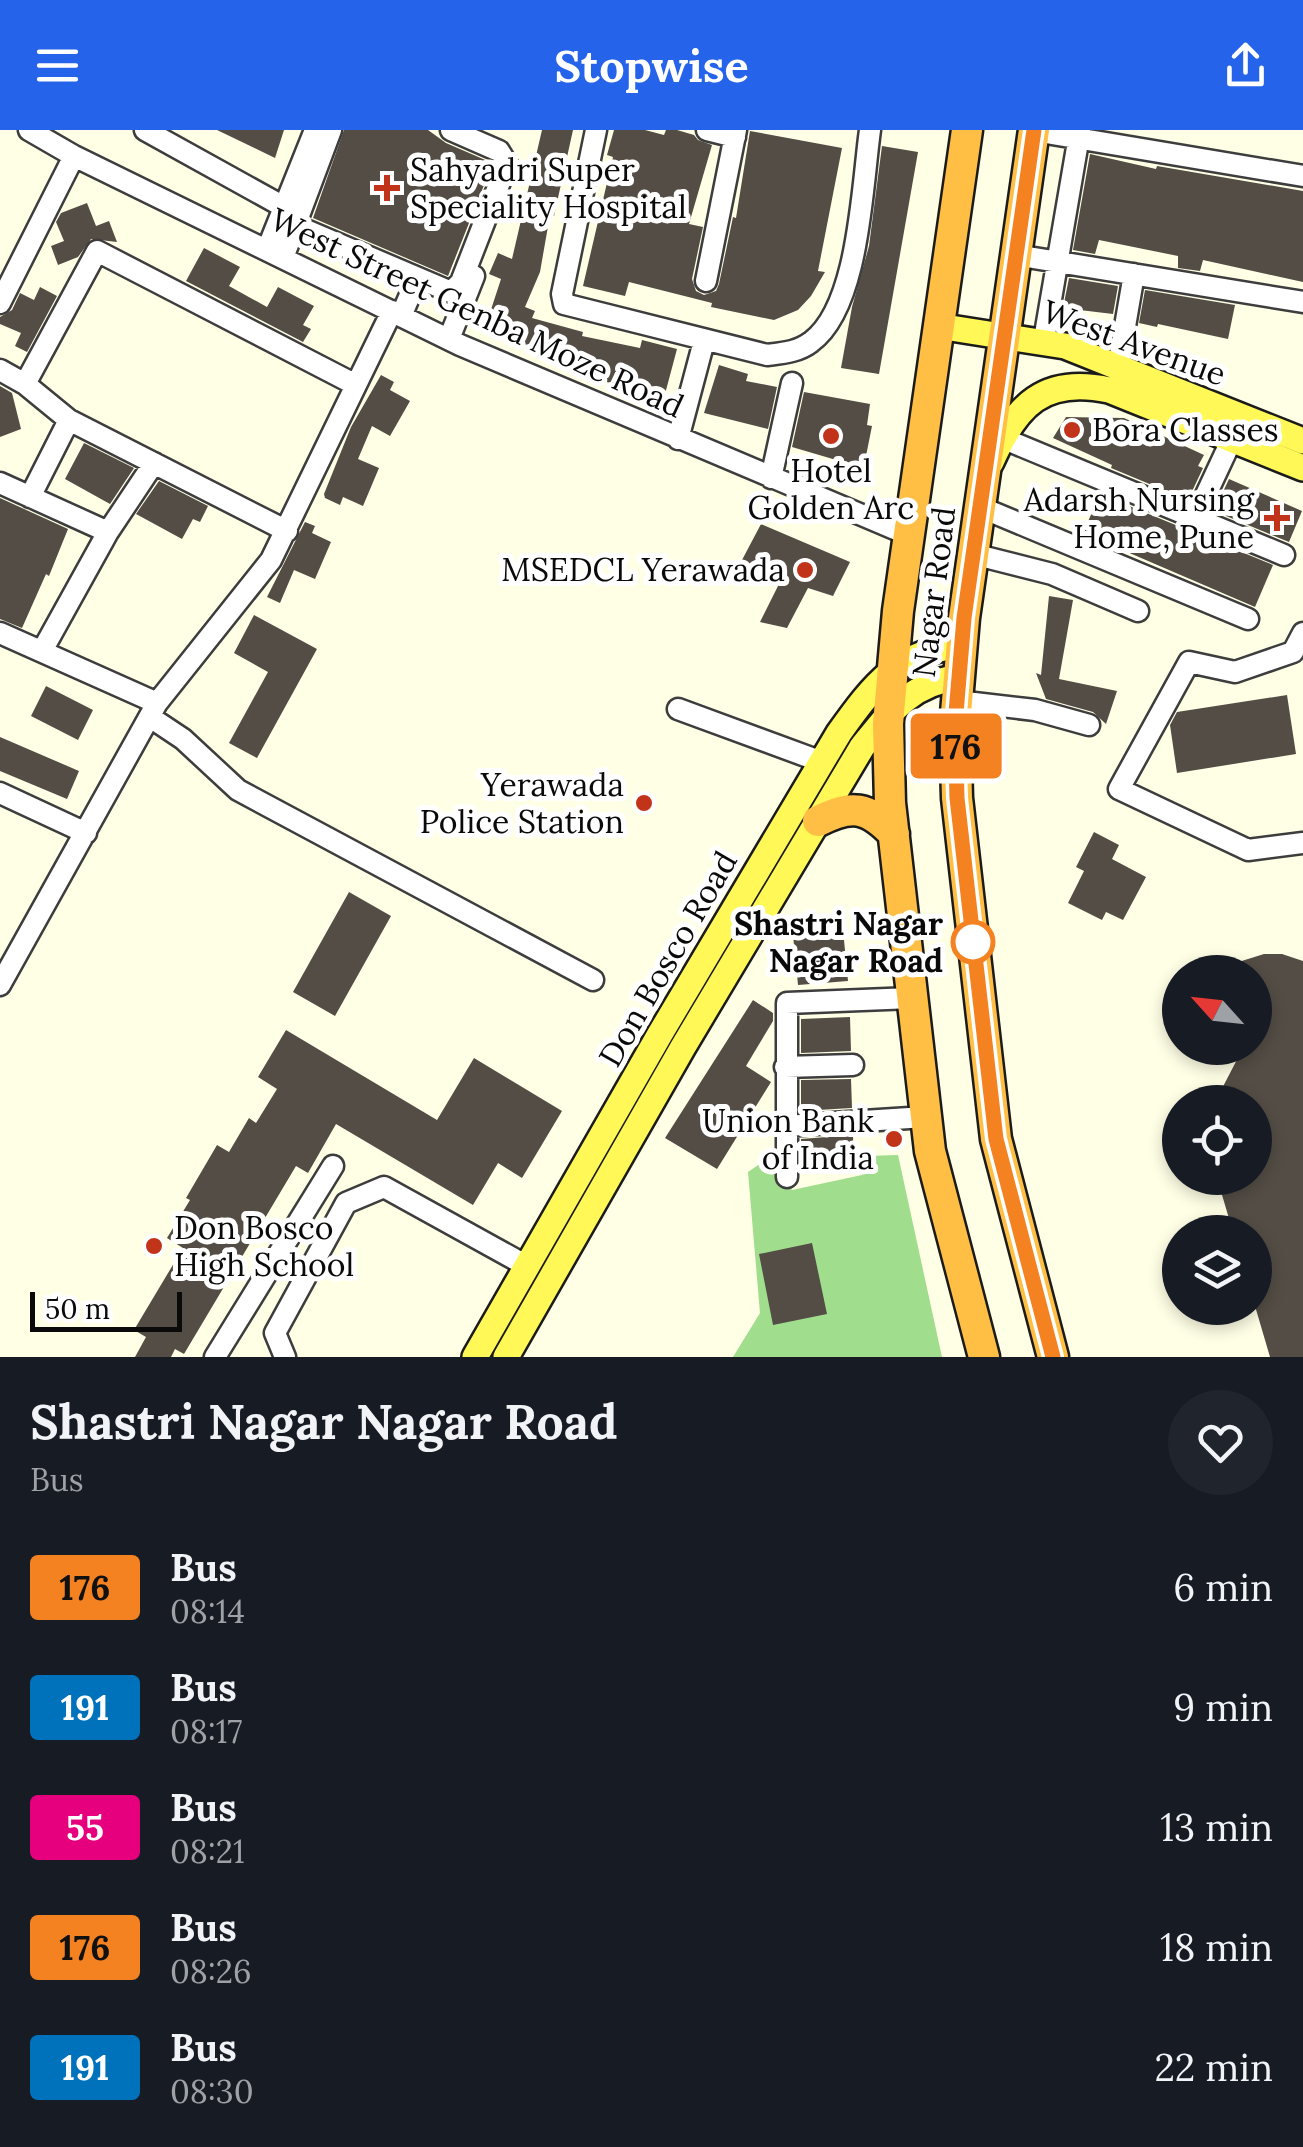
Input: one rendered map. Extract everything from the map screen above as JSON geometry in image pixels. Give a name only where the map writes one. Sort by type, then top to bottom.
[{"type":"highway","name":"Nagar Road","points":[[967,130],[908,535],[889,713],[894,834],[925,1117],[940,1199],[984,1357]]},
{"type":"highway","name":"Nagar Road","points":[[1034,131],[973,554],[958,689],[957,798],[996,1139],[1053,1357]]},
{"type":"highway","points":[[818,821],[843,809],[860,810],[880,820],[894,834]]},
{"type":"main road","name":"West Avenue","points":[[938,326],[1044,340],[1303,441]]},
{"type":"main road","name":"West Avenue","points":[[981,495],[1002,438],[1020,412],[1038,396],[1059,387],[1086,385],[1109,390],[1303,468]]},
{"type":"main road","name":"Don Bosco Road","points":[[475,1357],[860,703],[891,669],[936,647],[963,645]]},
{"type":"main road","name":"Don Bosco Road","points":[[506,1357],[862,747],[889,713],[933,681],[958,689]]},
{"type":"street","name":"West Street Genba Moze Road","points":[[28,130],[55,137],[74,156],[449,339],[908,535]]},
{"type":"street","points":[[145,130],[290,222],[414,285],[444,291],[456,288],[506,173],[505,156],[499,150],[450,130]]},
{"type":"street","points":[[290,222],[315,130]]},
{"type":"street","points":[[275,254],[332,130]]},
{"type":"street","points":[[596,130],[562,294],[564,304],[768,355],[791,352],[812,342],[834,317],[847,288],[870,130]]},
{"type":"street","points":[[706,282],[736,133],[707,130]]},
{"type":"street","points":[[1034,131],[1080,134],[1303,176]]},
{"type":"street","points":[[1044,340],[1080,134]]},
{"type":"street","points":[[0,303],[9,262],[74,156]]},
{"type":"street","points":[[449,339],[517,168]]},
{"type":"street","points":[[26,384],[97,251],[356,386]]},
{"type":"street","points":[[1016,255],[1303,302]]},
{"type":"street","points":[[1118,367],[1134,274]]},
{"type":"street","points":[[0,985],[154,710],[271,560],[356,386],[414,285]]},
{"type":"street","points":[[678,439],[704,341]]},
{"type":"street","points":[[0,370],[26,384],[69,420],[287,530]]},
{"type":"street","points":[[772,478],[792,383]]},
{"type":"street","points":[[30,497],[69,420]]},
{"type":"street","points":[[1002,438],[1284,555]]},
{"type":"street","points":[[1196,516],[1232,439]]},
{"type":"street","points":[[42,651],[108,532],[154,463]]},
{"type":"street","points":[[0,483],[108,532]]},
{"type":"street","points":[[981,495],[1248,619]]},
{"type":"street","points":[[973,554],[1052,574],[1138,611]]},
{"type":"street","points":[[0,633],[154,710],[238,790],[593,980]]},
{"type":"street","points":[[1303,633],[1294,652],[1235,672],[1189,662],[1118,789],[1248,850],[1303,843]]},
{"type":"street","points":[[958,689],[1089,725]]},
{"type":"street","points":[[678,709],[822,762]]},
{"type":"street","points":[[0,793],[86,833]]},
{"type":"street","points":[[788,1177],[787,1003],[912,998]]},
{"type":"street","points":[[785,1068],[853,1065]]},
{"type":"street","points":[[786,1126],[925,1117]]},
{"type":"street","points":[[214,1357],[333,1166]]},
{"type":"street","points":[[285,1357],[274,1333],[346,1202],[384,1187],[527,1266]]},
{"type":"green space","points":[[773,1155],[792,1190],[862,1175],[866,1156],[898,1155],[942,1357],[733,1357],[760,1313],[748,1172]]},
{"type":"building","points":[[217,130],[284,130],[275,158]]},
{"type":"building","points":[[344,130],[428,130],[446,143],[490,162],[448,276],[313,218]]},
{"type":"building","points":[[542,130],[573,130],[554,216],[550,215],[540,272],[525,307],[535,311],[532,318],[583,332],[582,336],[640,348],[642,340],[677,349],[665,394],[582,377],[584,369],[538,356],[540,349],[484,331],[501,279],[489,274],[498,253],[512,259]]},
{"type":"building","points":[[614,130],[645,130],[664,135],[666,130],[677,130],[712,145],[689,224],[703,227],[692,279],[696,291],[704,295],[716,291],[719,284],[733,217],[736,218],[750,131],[842,148],[818,271],[825,272],[811,296],[798,310],[774,320],[711,307],[712,303],[629,282],[625,296],[583,286],[613,157],[607,155]]},
{"type":"building","points":[[882,146],[918,152],[879,374],[841,368],[869,246]]},
{"type":"building","points":[[1090,154],[1156,169],[1157,166],[1303,191],[1303,282],[1203,260],[1200,271],[1178,268],[1178,256],[1099,240],[1095,254],[1073,250]]},
{"type":"building","points":[[87,203],[96,226],[109,221],[117,242],[91,239],[78,257],[58,265],[51,246],[64,241],[56,222],[61,213]]},
{"type":"building","points":[[204,248],[240,267],[229,286],[267,307],[278,287],[314,306],[303,325],[311,329],[303,342],[186,281]]},
{"type":"building","points":[[1069,278],[1118,286],[1113,314],[1063,308]]},
{"type":"building","points":[[40,287],[57,296],[27,352],[15,346],[21,333],[0,324],[0,317],[12,310],[20,293],[34,300]]},
{"type":"building","points":[[1145,290],[1235,305],[1228,339],[1139,323]]},
{"type":"building","points":[[719,365],[748,374],[746,381],[777,387],[768,429],[704,413]]},
{"type":"building","points":[[381,375],[394,382],[390,390],[410,401],[390,436],[372,426],[358,459],[379,468],[363,506],[343,497],[340,505],[324,494],[351,427]]},
{"type":"building","points":[[0,386],[12,393],[21,429],[0,437]]},
{"type":"building","name":"Hotel Golden Arc","points":[[804,392],[870,404],[867,425],[872,426],[860,467],[792,447]]},
{"type":"building","points":[[1066,417],[1124,418],[1204,455],[1198,466],[1203,468],[1188,500],[1111,468],[1112,465],[1053,438]]},
{"type":"building","points":[[84,443],[134,468],[110,504],[65,479]]},
{"type":"building","points":[[1229,479],[1302,511],[1289,542],[1214,511]]},
{"type":"building","points":[[159,481],[208,506],[200,522],[193,519],[182,539],[136,514]]},
{"type":"building","points":[[1100,494],[1273,565],[1255,607],[1083,533]]},
{"type":"building","points":[[0,498],[68,529],[22,628],[0,619]]},
{"type":"building","points":[[305,522],[315,526],[312,533],[331,542],[315,579],[294,570],[280,603],[267,597]]},
{"type":"building","name":"MSEDCL Yerawada","points":[[761,524],[850,562],[833,596],[808,588],[787,628],[760,622],[782,578],[742,560]]},
{"type":"building","points":[[1049,596],[1073,600],[1059,679],[1117,691],[1106,724],[1093,712],[1046,699],[1036,673],[1041,675]]},
{"type":"building","points":[[254,615],[317,649],[257,758],[229,743],[268,672],[234,653]]},
{"type":"building","points":[[46,686],[93,710],[78,740],[31,716]]},
{"type":"building","points":[[1287,695],[1296,754],[1177,773],[1170,725],[1177,712]]},
{"type":"building","points":[[0,737],[79,771],[67,799],[0,771]]},
{"type":"building","points":[[1094,832],[1119,845],[1112,859],[1146,877],[1123,920],[1106,912],[1102,920],[1068,903],[1084,871],[1076,867]]},
{"type":"building","points":[[349,892],[391,916],[335,1016],[293,992]]},
{"type":"building","points":[[843,930],[848,981],[798,985],[793,935]]},
{"type":"building","points":[[1282,954],[1303,961],[1303,1357],[1270,1357],[1261,1325],[1272,1325],[1272,1215],[1228,1215],[1222,1195],[1272,1195],[1272,1085],[1224,1085],[1234,1065],[1272,1065],[1272,955],[1261,955]]},
{"type":"building","points":[[753,1000],[773,1013],[773,1021],[746,1066],[771,1082],[717,1169],[665,1138]]},
{"type":"building","points":[[850,1017],[851,1051],[801,1053],[801,1019]]},
{"type":"building","points":[[286,1030],[437,1120],[474,1058],[562,1111],[522,1178],[498,1163],[473,1205],[336,1124],[308,1173],[296,1166],[184,1354],[175,1349],[171,1357],[135,1357],[146,1337],[134,1330],[183,1248],[167,1238],[217,1145],[229,1152],[249,1118],[256,1123],[277,1089],[258,1077]]},
{"type":"building","points":[[851,1079],[852,1108],[801,1111],[801,1080]]},
{"type":"building","points":[[853,1135],[854,1170],[801,1173],[801,1139]]},
{"type":"building","points":[[812,1243],[827,1314],[773,1325],[759,1254]]},
{"type":"bus line","name":"176","points":[[1034,130],[964,618],[955,725],[957,798],[996,1139],[1053,1357]]},
{"type":"place","name":"Sahyadri Super Speciality Hospital","points":[[387,188]]},
{"type":"place","name":"Bora Classes","points":[[1072,430]]},
{"type":"place","name":"Hotel Golden Arc","points":[[831,436]]},
{"type":"place","name":"Adarsh Nursing Home, Pune","points":[[1277,518]]},
{"type":"place","name":"MSEDCL Yerawada","points":[[805,570]]},
{"type":"place","name":"Yerawada Police Station","points":[[644,803]]},
{"type":"place","name":"Shastri Nagar Nagar Road","points":[[973,942]]},
{"type":"place","name":"Union Bank of India","points":[[894,1139]]},
{"type":"place","name":"Don Bosco High School","points":[[154,1246]]}]
